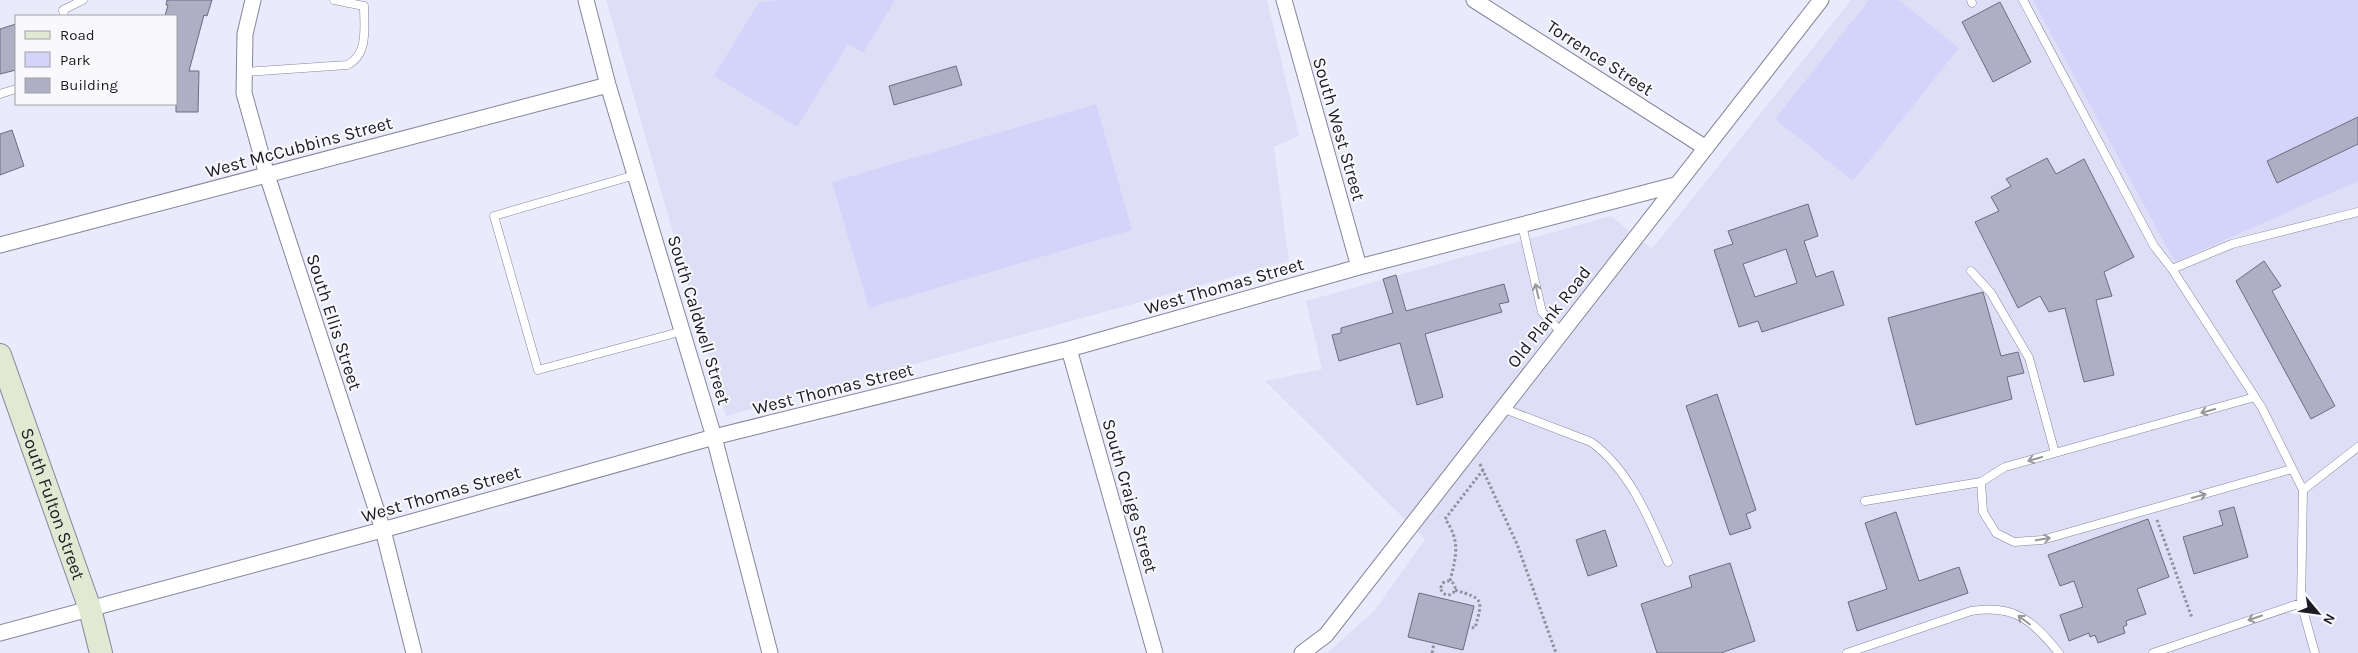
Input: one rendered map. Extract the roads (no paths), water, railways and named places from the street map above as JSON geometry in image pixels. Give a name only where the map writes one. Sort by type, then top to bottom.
[{"type":"street","name":"South Ellis Street","points":[[253,0],[245,34],[244,93],[266,175],[383,530],[414,653]]},
{"type":"street","name":"South Caldwell Street","points":[[586,0],[608,85],[714,437],[770,653]]},
{"type":"street","name":"South West Street","points":[[1284,0],[1359,267]]},
{"type":"street","name":"Torrence Street","points":[[1474,0],[1706,148]]},
{"type":"street","name":"Old Plank Road","points":[[1302,653],[1326,635],[1675,185],[1822,0]]},
{"type":"street","name":"West McCubbins Street","points":[[0,245],[608,85]]},
{"type":"street","name":"West Thomas Street","points":[[0,633],[383,530],[714,437],[1069,349],[1359,267],[1675,185]]},
{"type":"street","name":"South Craige Street","points":[[1069,349],[1155,653]]},
{"type":"street","name":"South Fulton Street","points":[[0,358],[90,610],[101,653]]},
{"type":"lane","points":[[64,15],[63,10],[83,0]]},
{"type":"lane","points":[[244,72],[347,65],[354,62],[361,53],[365,3],[334,0]]},
{"type":"lane","points":[[2023,0],[2154,246],[2172,269],[2255,398],[2303,490],[2301,603],[2315,653]]},
{"type":"lane","points":[[0,94],[15,89]]},
{"type":"lane","points":[[635,175],[494,216],[538,370],[683,331]]},
{"type":"lane","points":[[2172,269],[2232,244],[2358,212]]},
{"type":"lane","points":[[1522,225],[1542,312],[1561,332]]},
{"type":"lane","points":[[1971,271],[1991,293],[2029,358],[2055,453]]},
{"type":"lane","points":[[1865,501],[1981,482],[2005,467],[2255,398]]},
{"type":"lane","points":[[1502,408],[1591,442],[1600,448],[1619,472],[1648,517],[1668,562]]},
{"type":"lane","points":[[2303,490],[2358,448]]},
{"type":"lane","points":[[1981,482],[1983,512],[1996,533],[2014,542],[2042,540],[2292,469]]},
{"type":"lane","points":[[2153,653],[2301,603]]},
{"type":"lane","points":[[1847,653],[1971,611],[1991,608],[2016,614],[2043,634],[2060,653]]}]
